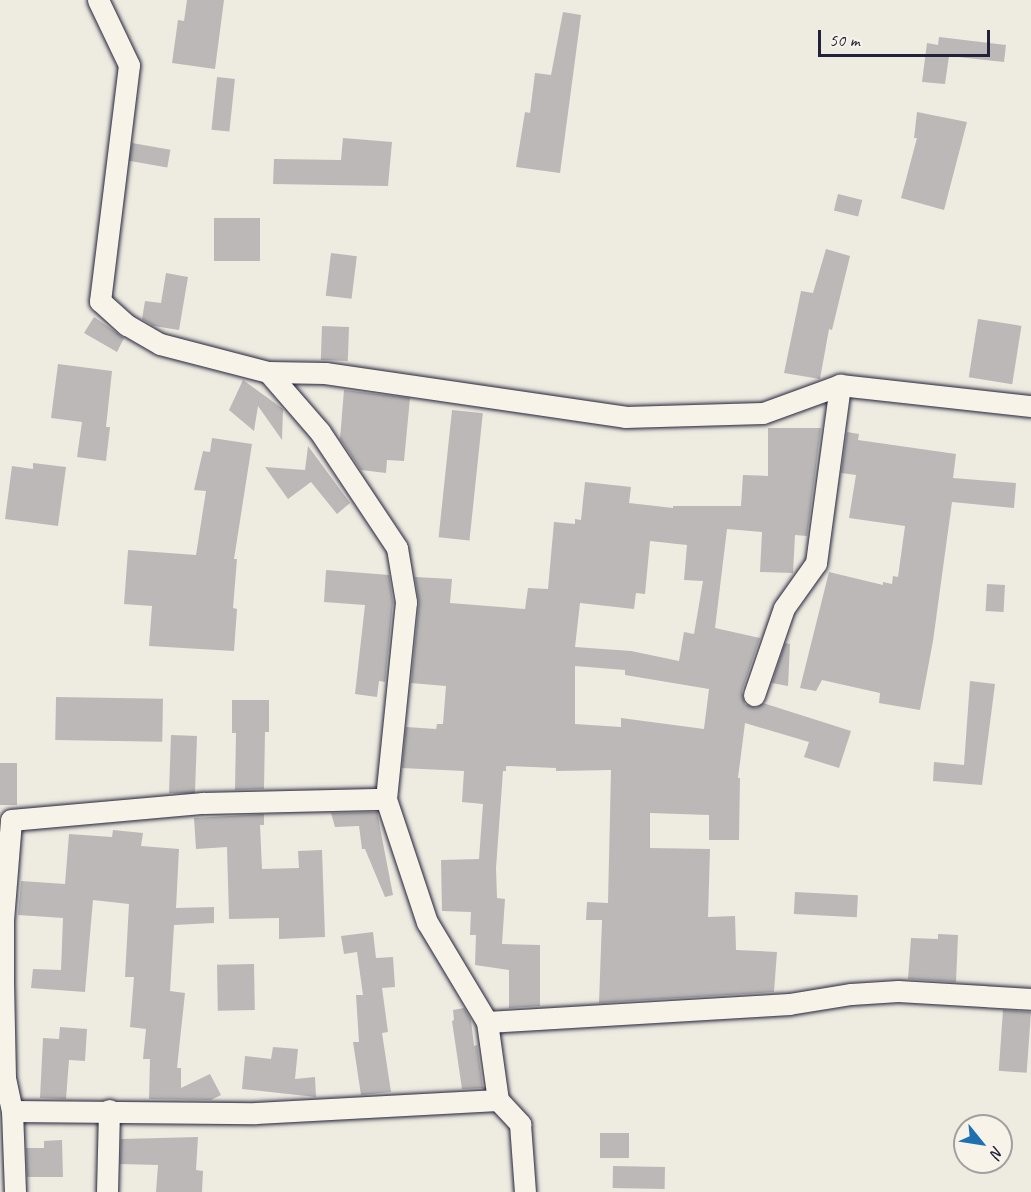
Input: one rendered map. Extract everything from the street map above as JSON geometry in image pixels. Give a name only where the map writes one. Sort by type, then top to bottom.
[{"type":"street","points":[[98,0],[129,65],[100,301],[127,325],[160,344],[268,372],[325,373],[625,417],[763,413],[840,385],[1031,406]]},
{"type":"street","points":[[268,372],[320,432],[397,548],[405,602],[386,799],[427,922],[487,1022],[498,1100],[520,1124],[525,1192]]},
{"type":"street","points":[[754,695],[784,608],[816,563],[840,385]]},
{"type":"street","points":[[15,1192],[12,1111],[5,1078],[3,983],[3,920],[11,820],[203,803],[386,799]]},
{"type":"street","points":[[487,1022],[789,1004],[851,994],[898,991],[1031,999]]},
{"type":"street","points":[[12,1111],[256,1113],[498,1100]]},
{"type":"street","points":[[107,1192],[109,1110]]},
{"type":"building","points":[[187,0],[224,0],[215,69],[172,63],[178,20],[184,21]]},
{"type":"building","points":[[563,12],[581,15],[560,173],[516,167],[525,112],[530,113],[535,73],[551,75]]},
{"type":"building","points":[[939,37],[1006,45],[1004,62],[949,56],[945,84],[922,82],[927,43],[938,45]]},
{"type":"building","points":[[217,77],[235,79],[229,132],[211,130]]},
{"type":"building","points":[[917,112],[967,122],[944,210],[901,198],[917,138],[914,138]]},
{"type":"building","points":[[343,138],[392,142],[388,186],[273,184],[274,159],[341,160]]},
{"type":"building","points":[[132,143],[170,150],[167,167],[129,161]]},
{"type":"building","points":[[838,194],[862,200],[858,217],[834,210]]},
{"type":"building","points":[[214,218],[260,218],[260,261],[214,261]]},
{"type":"building","points":[[826,249],[850,256],[832,330],[829,329],[820,379],[784,373],[801,291],[813,293]]},
{"type":"building","points":[[331,253],[357,256],[352,299],[326,296]]},
{"type":"building","points":[[166,273],[188,277],[179,330],[154,326],[142,319],[145,301],[161,303]]},
{"type":"building","points":[[94,317],[124,338],[117,352],[84,333]]},
{"type":"building","points":[[978,319],[1021,326],[1012,384],[969,377]]},
{"type":"building","points":[[322,326],[349,327],[348,361],[321,360]]},
{"type":"building","points":[[58,364],[112,371],[106,427],[110,427],[106,461],[77,457],[82,422],[51,418]]},
{"type":"building","points":[[243,380],[283,409],[282,440],[258,406],[254,431],[229,410]]},
{"type":"building","points":[[344,390],[410,398],[404,461],[387,460],[386,473],[361,470],[340,439]]},
{"type":"building","points":[[452,410],[483,413],[469,541],[439,537]]},
{"type":"building","points":[[768,428],[821,428],[807,536],[795,535],[793,573],[760,572],[762,532],[727,529],[715,628],[760,638],[742,691],[745,704],[756,708],[763,703],[851,731],[839,768],[804,757],[809,742],[745,723],[738,778],[740,778],[739,840],[709,840],[709,815],[650,813],[650,848],[710,849],[708,917],[735,916],[736,950],[777,952],[774,992],[599,1003],[602,920],[586,920],[587,902],[608,903],[611,770],[556,771],[556,768],[506,766],[506,771],[503,771],[496,868],[497,898],[505,899],[502,944],[540,945],[540,1006],[509,1008],[509,970],[475,965],[476,935],[470,935],[471,912],[442,911],[441,860],[479,859],[483,804],[462,802],[464,771],[402,768],[406,727],[436,729],[437,724],[443,724],[446,686],[411,683],[419,603],[415,577],[452,579],[450,603],[525,609],[528,588],[548,589],[554,522],[575,524],[575,519],[581,520],[585,482],[631,487],[629,503],[673,508],[673,506],[741,506],[743,475],[768,476]],"holes":[[[650,541],[687,545],[684,580],[703,581],[694,634],[684,632],[679,661],[631,651],[575,647],[580,603],[634,609],[636,593],[645,594]],[[575,666],[625,670],[625,675],[709,689],[704,729],[621,718],[621,727],[575,724]]]},
{"type":"building","points":[[847,432],[859,434],[858,440],[956,454],[953,478],[1016,483],[1014,508],[952,502],[933,641],[920,710],[879,703],[880,693],[822,680],[816,691],[800,688],[829,572],[883,585],[883,582],[892,584],[893,576],[898,577],[905,526],[849,518],[856,475],[841,473]]},
{"type":"building","points":[[212,438],[252,444],[234,559],[237,559],[233,608],[237,609],[234,651],[149,646],[152,606],[124,604],[128,550],[196,555],[206,491],[194,490],[203,451],[210,452]]},
{"type":"building","points":[[308,446],[350,503],[337,514],[311,482],[288,499],[265,467],[305,470]]},
{"type":"building","points":[[33,463],[66,467],[58,526],[5,519],[12,466],[33,469]]},
{"type":"building","points":[[326,570],[389,575],[393,602],[385,682],[379,681],[377,697],[355,694],[365,605],[324,602]]},
{"type":"building","points":[[987,584],[1005,585],[1004,612],[986,611]]},
{"type":"building","points":[[785,643],[790,644],[788,686],[772,683]]},
{"type":"building","points":[[970,681],[995,684],[982,785],[933,781],[934,762],[964,765]]},
{"type":"building","points":[[56,697],[163,699],[162,742],[55,740]]},
{"type":"building","points":[[232,700],[269,700],[269,732],[265,732],[264,789],[235,790],[236,733],[232,733]]},
{"type":"building","points":[[171,735],[197,736],[195,794],[169,793]]},
{"type":"building","points":[[0,763],[17,763],[17,805],[0,805]]},
{"type":"building","points":[[377,812],[393,895],[385,897],[365,849],[362,849],[359,826],[335,827],[331,813]]},
{"type":"building","points":[[264,814],[264,825],[260,825],[262,869],[299,868],[298,851],[322,850],[325,937],[279,939],[279,918],[229,919],[227,847],[196,849],[194,818]]},
{"type":"building","points":[[113,830],[143,833],[141,846],[179,849],[176,908],[214,907],[214,923],[174,925],[170,991],[185,993],[177,1068],[181,1068],[181,1088],[210,1074],[221,1095],[211,1100],[149,1099],[150,1059],[143,1059],[146,1029],[130,1027],[134,977],[125,977],[129,904],[93,900],[85,992],[31,988],[33,969],[61,970],[63,918],[18,915],[21,881],[65,884],[69,834],[112,837]]},
{"type":"building","points":[[795,892],[858,895],[857,917],[794,914]]},
{"type":"building","points":[[373,932],[376,958],[393,957],[395,987],[382,988],[388,1032],[382,1033],[391,1092],[361,1095],[353,1042],[359,1042],[356,995],[363,995],[357,952],[344,954],[341,936]]},
{"type":"building","points":[[938,934],[958,935],[956,982],[908,979],[911,938],[938,939]]},
{"type":"building","points":[[254,964],[255,1010],[218,1011],[217,965]]},
{"type":"building","points":[[464,1008],[471,1020],[474,1046],[477,1045],[483,1088],[462,1089],[452,1021],[454,1020],[453,1010]]},
{"type":"building","points":[[1003,1010],[1031,1012],[1027,1073],[999,1071]]},
{"type":"building","points":[[60,1027],[87,1029],[85,1061],[69,1060],[66,1099],[40,1098],[43,1038],[59,1039]]},
{"type":"building","points":[[273,1047],[298,1049],[295,1079],[315,1077],[316,1097],[242,1089],[245,1056],[271,1059]]},
{"type":"building","points":[[600,1133],[629,1133],[629,1158],[600,1158]]},
{"type":"building","points":[[198,1137],[196,1170],[203,1171],[202,1192],[156,1192],[158,1165],[120,1164],[121,1139]]},
{"type":"building","points":[[62,1140],[63,1177],[27,1177],[26,1148],[44,1148],[44,1141]]},
{"type":"building","points":[[613,1166],[665,1167],[665,1189],[613,1188]]}]
